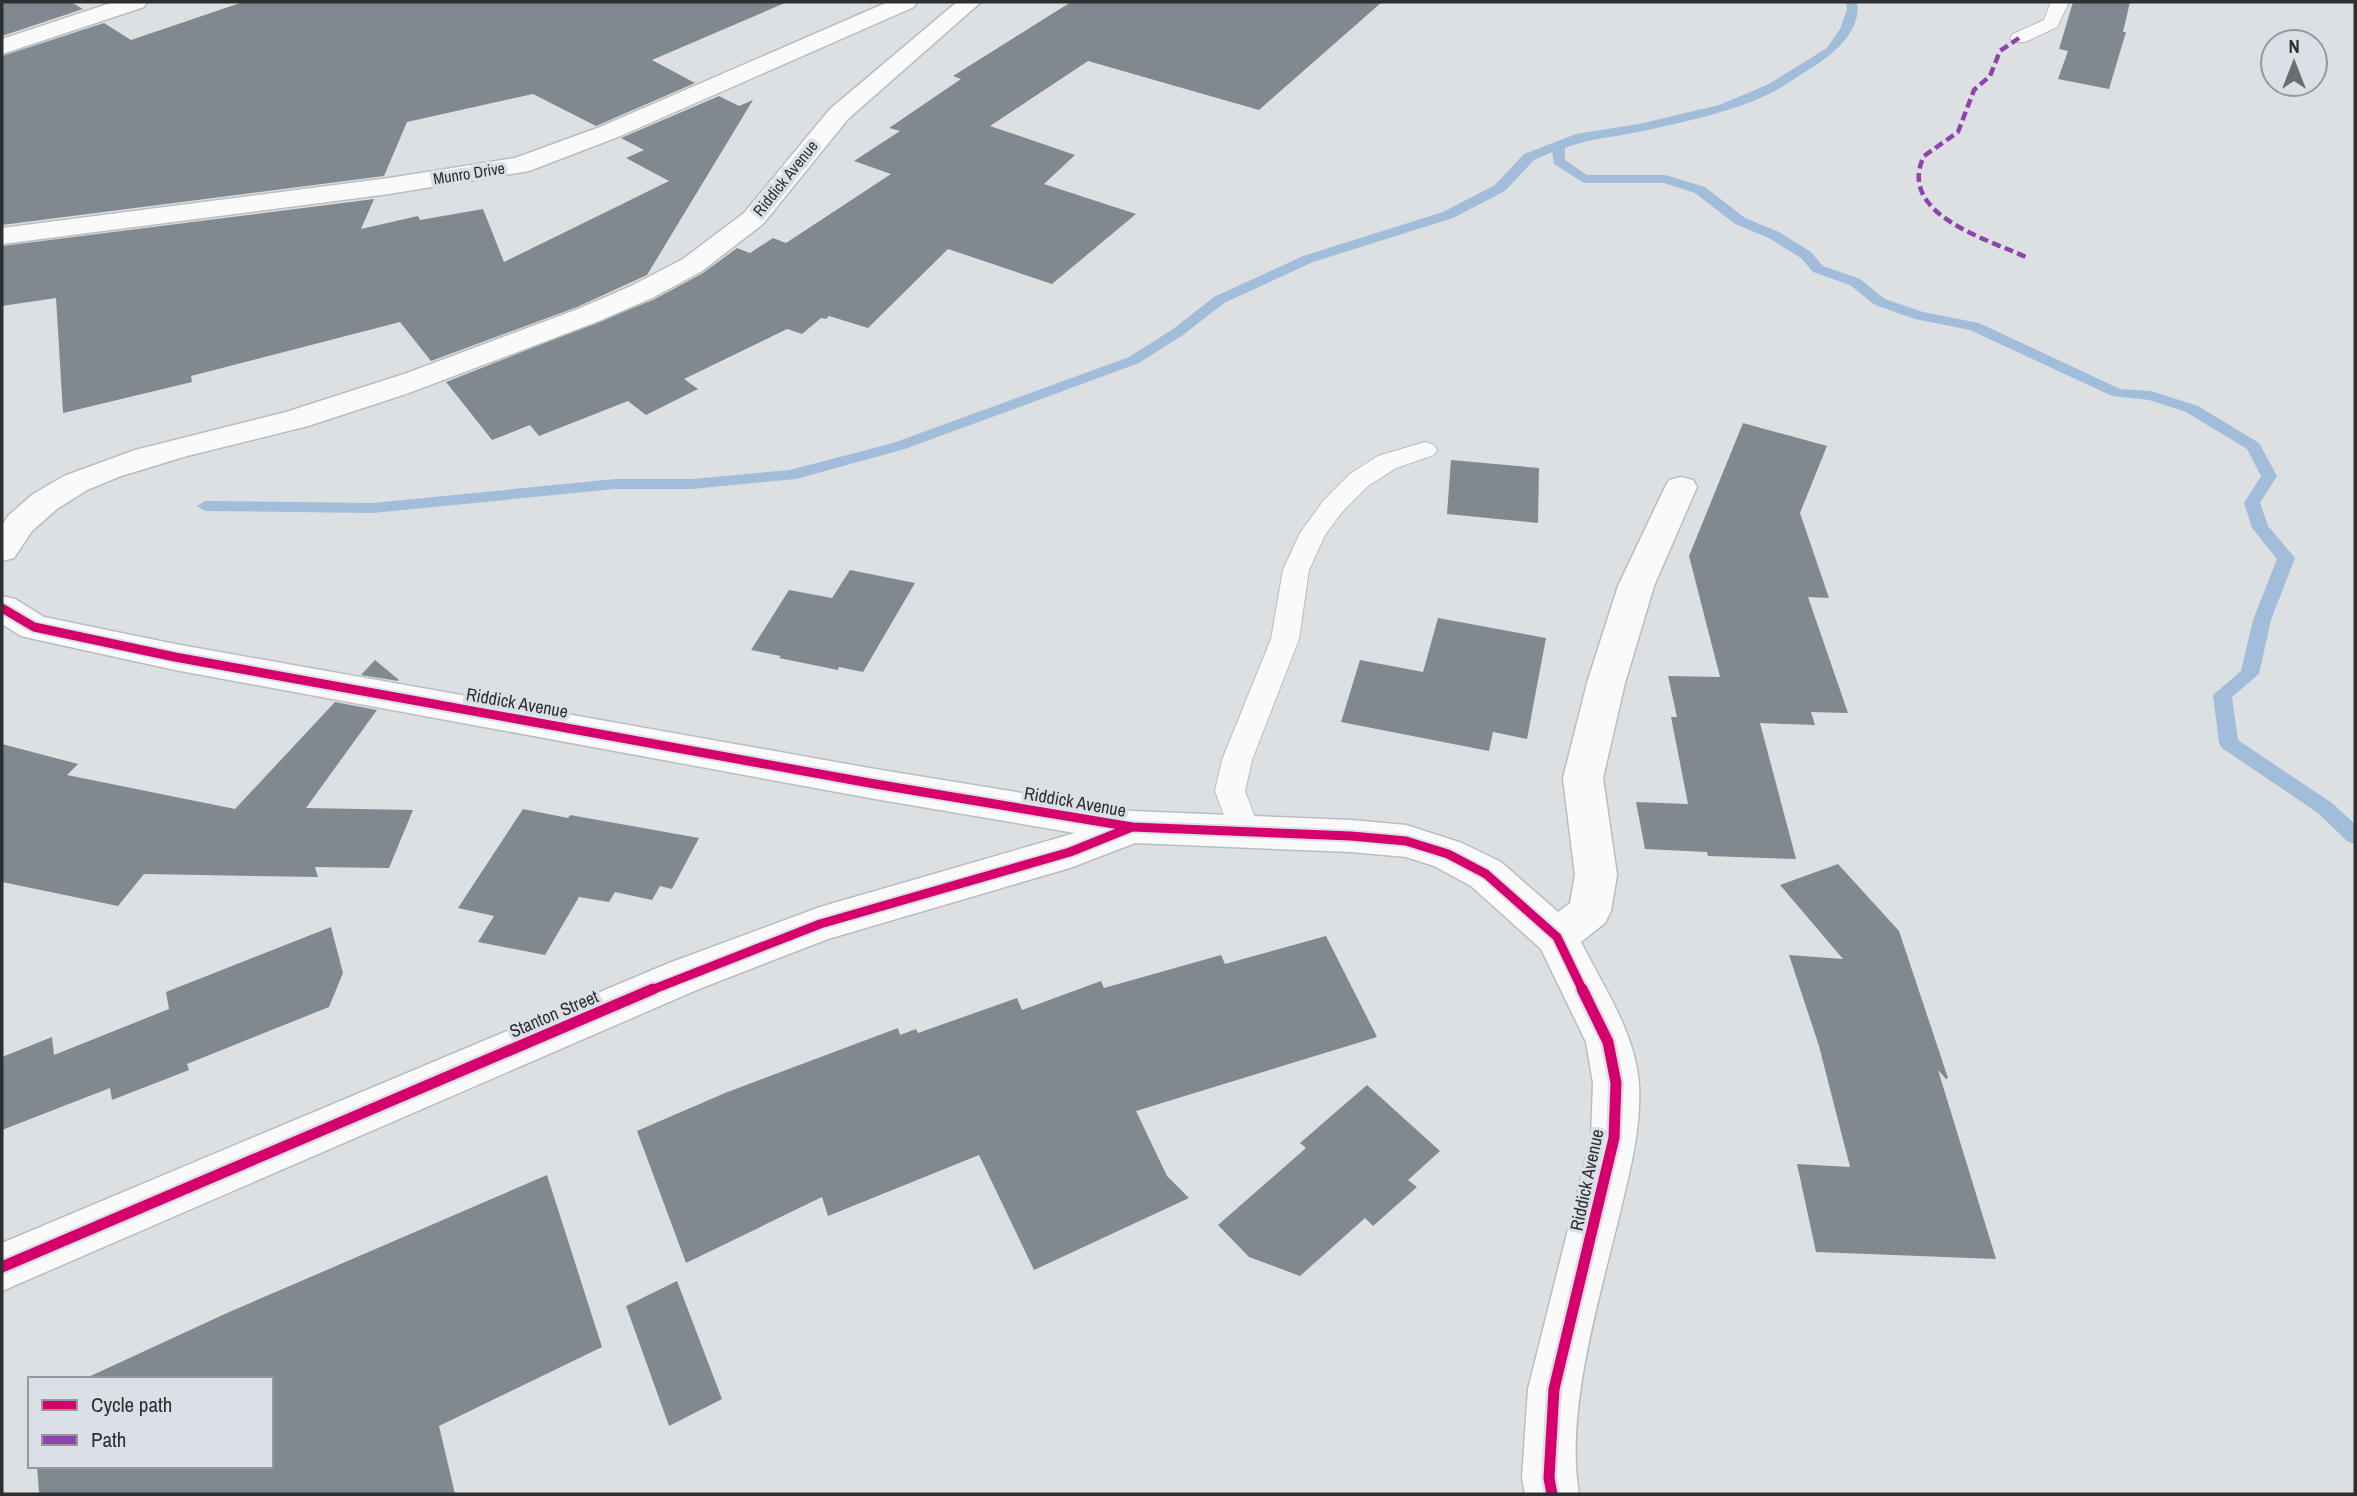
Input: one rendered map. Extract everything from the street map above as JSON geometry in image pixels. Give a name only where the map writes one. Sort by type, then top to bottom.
[{"type":"street","points":[[2,47],[136,2]]},
{"type":"street","name":"Munro Drive","points":[[2,236],[389,186],[520,165],[609,132],[906,2]]},
{"type":"street","name":"Riddick Avenue","points":[[2,550],[8,536],[39,506],[71,485],[146,456],[301,419],[428,378],[645,290],[699,260],[738,232],[767,204],[839,114],[970,2]]},
{"type":"street","points":[[1557,937],[1590,911],[1596,875],[1583,778],[1606,683],[1636,586],[1681,488]]},
{"type":"street","name":"Riddick Avenue","points":[[2,608],[34,627],[175,657],[1132,827],[1351,836],[1406,841],[1448,854],[1486,874],[1557,937],[1608,1042],[1616,1083],[1615,1138],[1555,1389],[1549,1478],[1552,1494]]},
{"type":"street","name":"Stanton Street","points":[[2,1267],[684,976],[820,924],[1070,852],[1132,827]]},
{"type":"lane","points":[[2019,38],[2051,23],[2060,2]]},
{"type":"lane","points":[[1244,831],[1230,792],[1235,771],[1285,639],[1296,570],[1313,533],[1332,506],[1359,480],[1387,462],[1425,450]]},
{"type":"building","points":[[2,2],[71,2],[83,9],[2,36]]},
{"type":"building","points":[[243,2],[787,2],[652,60],[695,83],[596,126],[533,94],[407,122],[384,176],[2,225],[2,56],[104,23],[131,40]]},
{"type":"building","points":[[1071,2],[1382,2],[1259,110],[1088,61],[990,126],[1075,155],[1044,184],[1136,214],[1052,284],[948,249],[868,328],[829,316],[826,319],[821,318],[802,334],[787,329],[684,379],[698,389],[646,415],[628,401],[539,436],[530,425],[492,440],[446,382],[653,300],[703,273],[737,248],[750,253],[773,238],[786,243],[891,174],[854,161],[900,131],[889,128],[961,79],[953,76]]},
{"type":"building","points":[[2073,2],[2130,2],[2123,32],[2126,32],[2109,89],[2058,79],[2068,51],[2059,49]]},
{"type":"building","points":[[719,96],[739,106],[753,100],[647,275],[577,307],[431,361],[400,322],[191,376],[192,382],[63,413],[56,298],[2,306],[2,246],[374,199],[361,229],[418,216],[420,220],[483,209],[504,262],[669,181],[626,158],[644,150],[621,138]]},
{"type":"building","points":[[1743,423],[1827,446],[1800,513],[1829,598],[1808,597],[1848,713],[1811,712],[1815,725],[1760,723],[1796,859],[1708,856],[1707,852],[1645,849],[1636,802],[1688,804],[1671,717],[1677,717],[1668,676],[1720,677],[1689,556]]},
{"type":"building","points":[[1451,460],[1539,468],[1538,523],[1447,514]]},
{"type":"building","points":[[850,570],[915,583],[863,672],[839,667],[838,670],[751,650],[789,590],[832,598]]},
{"type":"building","points":[[1438,618],[1546,638],[1527,739],[1493,732],[1489,751],[1341,722],[1360,660],[1423,672]]},
{"type":"building","points":[[375,660],[399,680],[361,675]]},
{"type":"building","points":[[335,702],[377,710],[306,808],[413,810],[389,868],[315,867],[318,877],[144,874],[118,906],[2,882],[2,744],[78,764],[67,775],[235,809]]},
{"type":"building","points":[[523,809],[699,838],[672,889],[660,886],[652,900],[615,892],[609,902],[579,897],[545,955],[478,942],[494,916],[458,908]]},
{"type":"building","points":[[1838,864],[1899,931],[1948,1078],[1938,1070],[1996,1259],[1816,1252],[1797,1164],[1850,1167],[1819,1046],[1789,955],[1843,959],[1780,885]]},
{"type":"building","points":[[331,927],[343,973],[329,1007],[187,1064],[189,1070],[112,1100],[110,1088],[2,1130],[2,1057],[52,1037],[54,1055],[169,1009],[166,992]]},
{"type":"building","points":[[1326,936],[1377,1037],[1136,1111],[1167,1176],[1189,1198],[1034,1270],[979,1155],[828,1216],[822,1197],[686,1263],[637,1131],[725,1093],[898,1028],[900,1035],[916,1029],[918,1033],[1017,998],[1022,1010],[1101,981],[1104,988],[1221,955],[1225,964]]},
{"type":"building","points":[[1367,1085],[1440,1151],[1408,1180],[1417,1187],[1373,1226],[1365,1218],[1300,1276],[1249,1257],[1218,1225],[1306,1148],[1300,1143]]},
{"type":"building","points":[[547,1175],[602,1347],[439,1426],[455,1494],[39,1494],[37,1468],[273,1468],[273,1377],[88,1377],[227,1313]]},
{"type":"building","points":[[677,1281],[722,1399],[669,1426],[626,1306]]},
{"type":"waterway","points":[[205,506],[373,508],[615,484],[692,484],[790,475],[899,446],[1134,360],[1178,332],[1219,300],[1308,259],[1448,215],[1500,188],[1529,157],[1580,137],[1639,128],[1723,108],[1771,88],[1831,50],[1846,29],[1853,10],[1852,2]]},
{"type":"waterway","points":[[1558,146],[1559,161],[1584,179],[1665,179],[1700,190],[1740,221],[1774,235],[1806,255],[1818,269],[1855,282],[1880,302],[1920,316],[1974,326],[2117,393],[2151,396],[2192,409],[2253,446],[2269,476],[2252,503],[2260,528],[2286,558],[2262,620],[2250,674],[2222,695],[2229,743],[2325,808],[2355,836]]},
{"type":"marked path","points":[[2019,38],[2000,51],[1990,76],[1974,90],[1958,132],[1931,148],[1924,156],[1919,167],[1918,180],[1922,197],[1945,218],[2026,257]]},
{"type":"cycle path","points":[[2,608],[34,627],[175,657],[875,784],[1132,827],[1351,836],[1406,841],[1448,854],[1486,874],[1557,937],[1608,1042],[1616,1083],[1614,1138],[1554,1389],[1549,1478],[1552,1494]]},
{"type":"cycle path","points":[[2,1267],[684,976],[820,924],[1070,852],[1132,827]]}]
